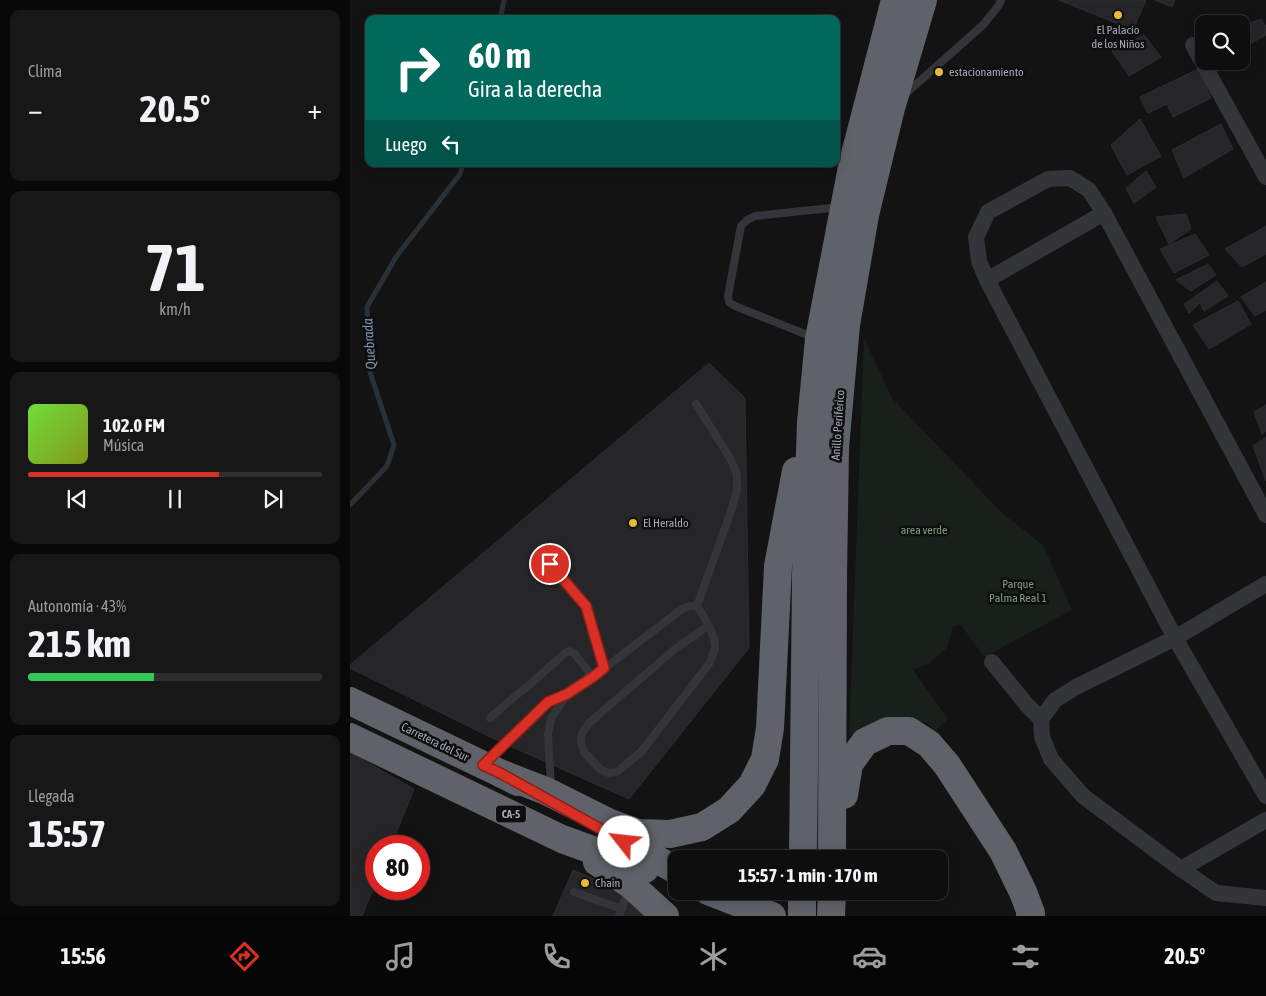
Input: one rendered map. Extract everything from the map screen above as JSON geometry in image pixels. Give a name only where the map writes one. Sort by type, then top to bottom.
[{"type":"highway","name":"Anillo Periférico","points":[[803,850],[806,576],[812,422],[819,339],[853,162],[895,0]]},
{"type":"highway","name":"Anillo Periférico","points":[[833,850],[835,448],[846,326],[865,215],[891,108],[924,0]]},
{"type":"highway","points":[[492,769],[551,794],[610,823],[638,833],[670,834],[702,827],[729,810],[752,785],[765,759],[770,728],[778,566],[795,476],[812,422]]},
{"type":"highway","name":"Carretera del Sur","points":[[350,701],[492,769],[668,866]]},
{"type":"highway","points":[[835,850],[849,764],[865,742],[888,731],[909,732],[929,744],[947,765],[1003,851],[1023,892],[1031,913],[1030,916]]},
{"type":"highway","name":"CA-5","points":[[350,737],[562,839],[668,877]]},
{"type":"highway","points":[[562,839],[624,903],[665,916]]},
{"type":"highway","points":[[732,900],[772,916]]},
{"type":"highway","points":[[802,900],[802,916]]},
{"type":"street","points":[[1193,45],[1266,177]]},
{"type":"street","points":[[1266,515],[1104,213],[1089,190],[1070,178],[1048,179],[988,212],[976,237],[979,261],[986,280],[1175,638],[1266,796]]},
{"type":"street","points":[[986,280],[1104,213]]},
{"type":"street","points":[[1266,584],[1175,638],[1076,687],[1055,700],[1041,719],[1042,737],[1051,758],[1083,796],[1181,870],[1216,893],[1266,898]]},
{"type":"street","points":[[992,662],[1012,688],[1041,719]]},
{"type":"street","points":[[1181,870],[1266,820]]},
{"type":"lane","points":[[891,108],[944,58],[983,25],[1001,0]]},
{"type":"lane","points":[[819,339],[729,302],[728,296],[741,226],[755,216],[844,207]]},
{"type":"lane","points":[[696,404],[730,458],[737,475],[737,490],[732,511],[697,606]]},
{"type":"lane","points":[[540,553],[586,606],[604,668]]},
{"type":"lane","points":[[697,606],[703,615],[714,637],[715,648],[709,664],[642,752],[617,772],[608,773],[600,769],[584,752],[581,741],[582,733],[589,724],[675,648],[708,626]]},
{"type":"lane","points":[[492,769],[548,702],[567,694],[593,677],[682,609],[697,606]]},
{"type":"lane","points":[[490,718],[527,688],[565,653],[570,651],[574,653],[593,677]]},
{"type":"lane","points":[[551,794],[548,735],[551,720],[567,694]]},
{"type":"lane","points":[[574,892],[624,903]]},
{"type":"green space","name":"area verde","points":[[864,338],[892,398],[1002,513],[1043,545],[1072,610],[984,657],[961,625],[953,626],[947,648],[928,664],[913,670],[948,719],[935,731],[927,723],[899,717],[877,720],[849,737]]},
{"type":"building","name":"El Palacio de los Niños","points":[[1059,0],[1146,0],[1133,30]]},
{"type":"building","name":"El Palacio de los Niños","points":[[1155,0],[1175,0],[1172,7]]},
{"type":"building","points":[[1261,19],[1266,26],[1266,35],[1250,44],[1250,23]]},
{"type":"building","points":[[1144,35],[1161,57],[1129,76],[1112,51]]},
{"type":"building","points":[[1198,70],[1211,98],[1173,117],[1167,104],[1148,113],[1140,97]]},
{"type":"building","points":[[1140,119],[1161,156],[1127,175],[1111,145]]},
{"type":"building","points":[[1221,124],[1233,149],[1184,178],[1172,150]]},
{"type":"building","points":[[1146,171],[1156,187],[1134,203],[1126,188]]},
{"type":"building","points":[[1186,214],[1191,229],[1169,244],[1156,217]]},
{"type":"building","points":[[1266,226],[1266,254],[1242,267],[1225,249]]},
{"type":"building","points":[[1195,234],[1209,255],[1174,273],[1160,249]]},
{"type":"building","points":[[1208,264],[1216,275],[1191,291],[1176,280]]},
{"type":"building","points":[[1217,281],[1228,296],[1204,311],[1200,303],[1189,313],[1184,304]]},
{"type":"building","points":[[1266,282],[1266,310],[1255,316],[1241,297]]},
{"type":"building","points":[[1238,301],[1251,324],[1209,349],[1193,325]]},
{"type":"building","name":"El Heraldo","points":[[709,363],[745,398],[749,648],[629,799],[492,738],[350,668],[350,665]]},
{"type":"building","points":[[1266,405],[1266,431],[1262,434],[1254,412]]},
{"type":"building","points":[[1266,437],[1266,481],[1253,446]]},
{"type":"building","points":[[350,752],[414,789],[395,835],[365,835],[365,900],[369,900],[362,916],[350,916]]},
{"type":"building","name":"Chain","points":[[573,870],[633,896],[649,916],[553,916]]},
{"type":"waterway","name":"Quebrada","points":[[501,15],[504,0]]},
{"type":"waterway","name":"Quebrada","points":[[350,505],[387,466],[394,445],[370,372],[367,307],[396,257],[460,174],[462,167]]},
{"type":"place","name":"El Palacio de los Niños","points":[[1118,15]]},
{"type":"place","name":"estacionamiento","points":[[939,72]]},
{"type":"place","name":"El Heraldo","points":[[633,523]]},
{"type":"place","name":"Chain","points":[[585,883]]},
{"type":"route","points":[[550,564],[586,606],[604,668],[567,694],[548,702],[483,765],[624,842]]},
{"type":"park label","name":"Parque Palma Real 1","points":[[1018,591]]}]
